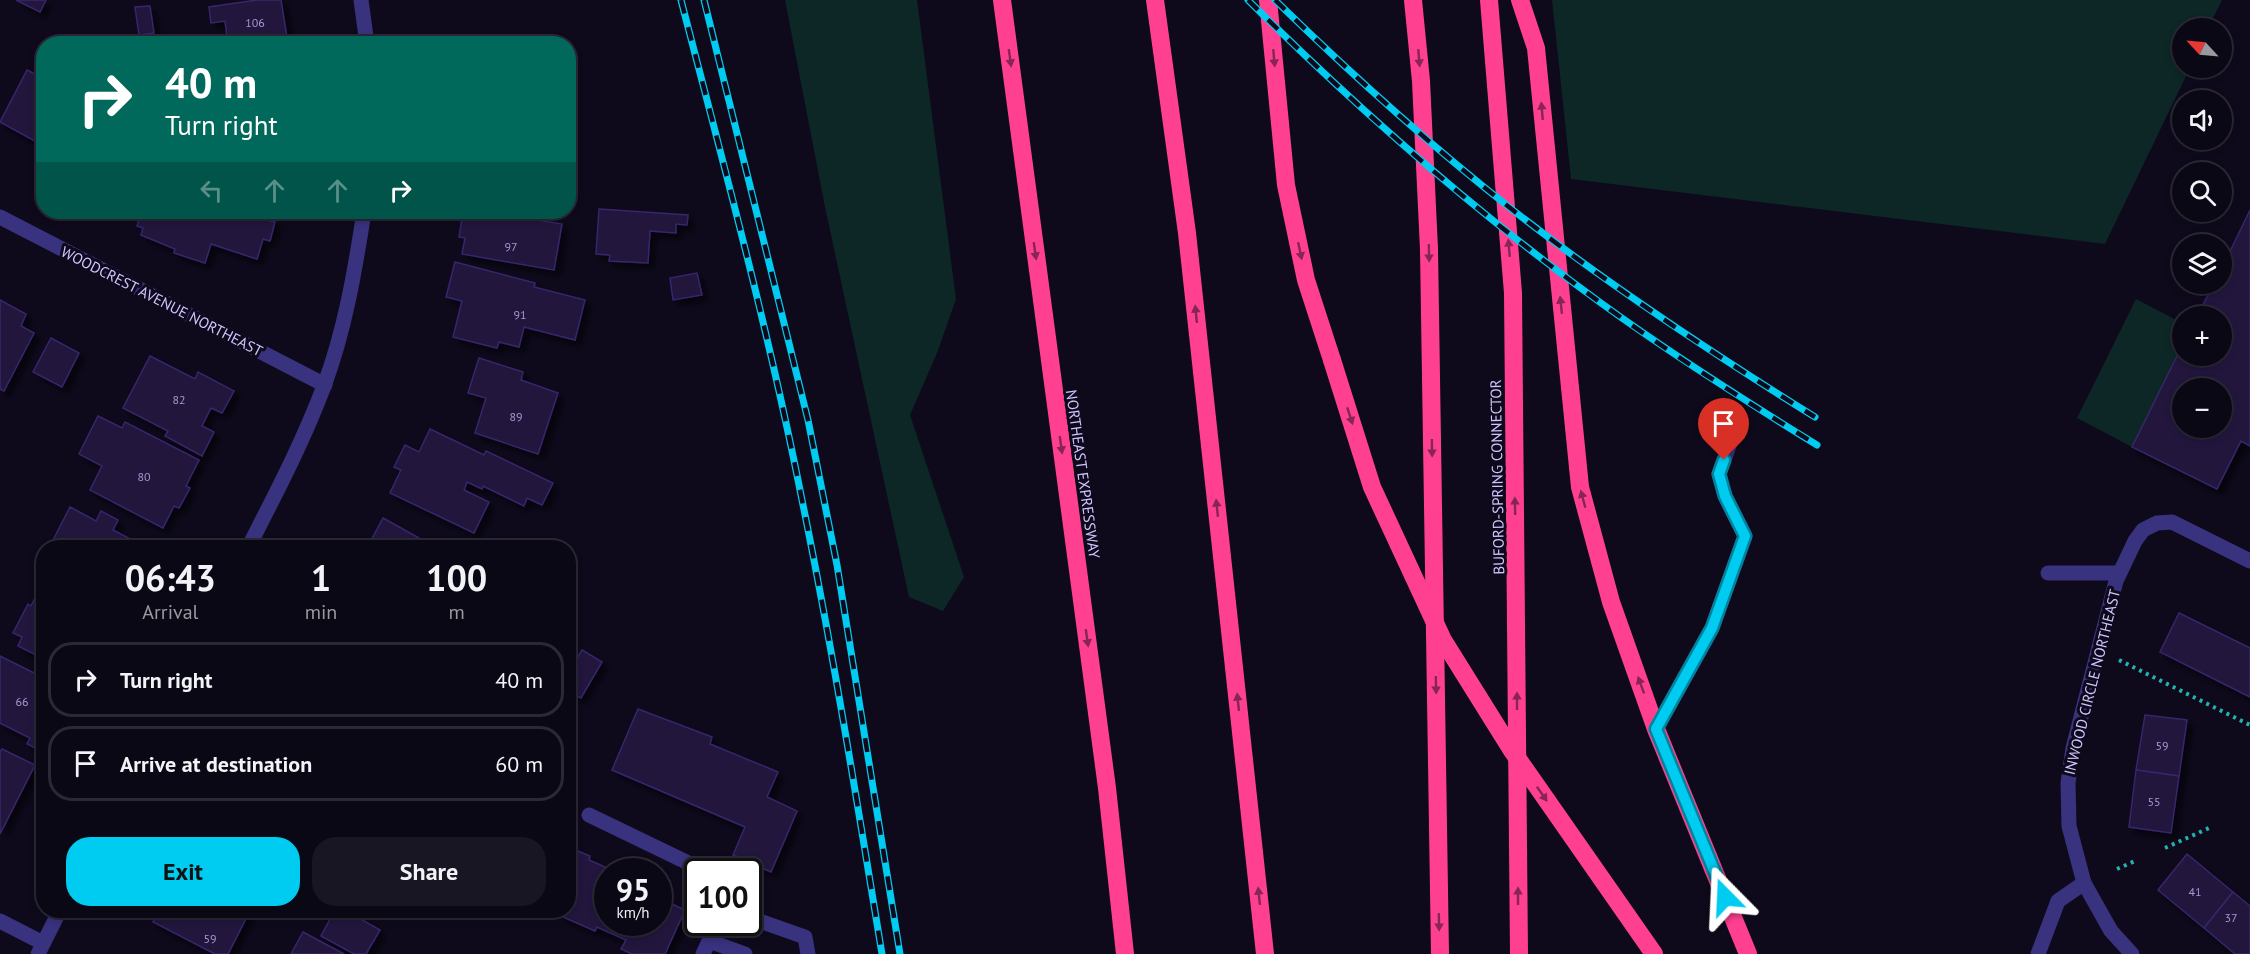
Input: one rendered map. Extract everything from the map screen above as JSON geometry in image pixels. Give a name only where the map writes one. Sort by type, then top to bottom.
[{"type":"highway","name":"NORTHEAST EXPRESSWAY","points":[[1002,0],[1105,776],[1125,954]]},
{"type":"highway","points":[[1155,0],[1187,233],[1265,954]]},
{"type":"highway","points":[[1268,0],[1286,185],[1306,280],[1372,487],[1443,640],[1511,749],[1654,954]]},
{"type":"highway","points":[[1413,0],[1421,81],[1430,249],[1440,954]]},
{"type":"highway","name":"BUFORD-SPRING CONNECTOR","points":[[1489,0],[1513,293],[1519,954]]},
{"type":"highway","points":[[1520,0],[1536,48],[1580,487],[1611,602],[1656,729],[1748,954]]},
{"type":"street","points":[[361,0],[366,36]]},
{"type":"street","name":"WOODCREST AVENUE NORTHEAST","points":[[0,217],[325,385]]},
{"type":"street","points":[[252,540],[288,471],[325,385],[352,289],[363,219]]},
{"type":"street","points":[[1656,729],[1712,628],[1745,536],[1725,496],[1719,474],[1735,429]]},
{"type":"street","name":"INWOOD CIRCLE NORTHEAST","points":[[2132,954],[2111,932],[2084,883],[2069,826],[2068,783],[2073,748],[2119,573],[2143,530],[2157,523],[2172,522],[2250,561]]},
{"type":"street","points":[[2048,573],[2119,573]]},
{"type":"street","points":[[589,814],[684,861]]},
{"type":"street","points":[[2038,954],[2058,901],[2084,883]]},
{"type":"street","points":[[0,921],[40,949],[56,918]]},
{"type":"street","points":[[762,922],[805,937],[808,954]]},
{"type":"street","points":[[706,947],[745,954]]},
{"type":"path","points":[[2098,650],[2250,725]]},
{"type":"path","points":[[2165,848],[2209,828]]},
{"type":"path","points":[[2117,869],[2135,861]]},
{"type":"green space","points":[[785,0],[917,0],[956,299],[937,353],[910,415],[964,577],[943,611],[909,597],[825,207]]},
{"type":"green space","points":[[1552,0],[2222,0],[2213,18],[2172,18],[2172,78],[2185,78],[2179,90],[2172,90],[2172,105],[2105,244],[1571,179]]},
{"type":"green space","points":[[2136,299],[2172,318],[2172,366],[2132,447],[2077,418]]},
{"type":"building","points":[[16,0],[46,0],[40,12]]},
{"type":"building","points":[[257,0],[281,0],[287,36],[227,36],[225,21],[211,23],[209,7]]},
{"type":"building","points":[[150,6],[154,33],[139,35],[135,7]]},
{"type":"building","points":[[27,70],[36,75],[36,142],[0,122]]},
{"type":"building","points":[[599,209],[688,215],[687,225],[676,224],[676,233],[650,231],[648,263],[609,261],[610,255],[596,254]]},
{"type":"building","points":[[2250,210],[2250,446],[2241,441],[2217,489],[2132,447],[2172,366],[2232,366],[2232,306],[2202,306],[2209,294],[2232,294],[2232,247]]},
{"type":"building","points":[[139,219],[267,219],[275,222],[270,241],[263,239],[257,259],[211,244],[205,263],[174,253],[175,249],[141,235],[143,228],[137,226]]},
{"type":"building","points":[[462,219],[531,219],[562,224],[554,270],[462,254],[465,238],[459,237]]},
{"type":"building","points":[[455,262],[535,283],[534,287],[585,300],[575,340],[524,327],[519,347],[499,342],[497,348],[453,337],[462,301],[446,297]]},
{"type":"building","points":[[697,273],[702,295],[673,300],[670,278]]},
{"type":"building","points":[[0,300],[26,314],[21,326],[34,333],[4,391],[0,389]]},
{"type":"building","points":[[51,338],[79,353],[62,387],[33,372]]},
{"type":"building","points":[[150,356],[195,379],[198,372],[234,391],[222,413],[211,408],[202,426],[214,432],[202,456],[165,436],[168,431],[123,408]]},
{"type":"building","points":[[479,358],[523,372],[521,380],[558,393],[538,454],[475,433],[486,398],[468,393]]},
{"type":"building","points":[[98,416],[122,428],[125,422],[199,460],[186,486],[190,488],[179,508],[174,506],[163,528],[90,490],[102,466],[79,454]]},
{"type":"building","points":[[430,429],[484,455],[486,451],[553,483],[542,505],[527,498],[524,506],[483,486],[482,489],[467,482],[464,490],[489,502],[474,533],[390,493],[401,470],[394,467],[405,445],[419,452]]},
{"type":"building","points":[[70,507],[96,521],[101,511],[118,520],[113,530],[132,540],[53,540]]},
{"type":"building","points":[[383,518],[423,540],[371,540]]},
{"type":"building","points":[[36,596],[36,655],[18,646],[22,637],[13,633],[28,604],[31,606]]},
{"type":"building","points":[[2179,613],[2250,648],[2250,697],[2160,652]]},
{"type":"building","points":[[582,650],[602,662],[581,698],[576,695],[576,660]]},
{"type":"building","points":[[0,656],[36,674],[36,748],[27,744],[30,738],[0,723]]},
{"type":"building","points":[[638,709],[712,737],[710,744],[778,772],[767,797],[797,811],[771,872],[762,868],[762,858],[740,858],[733,855],[745,827],[612,770]]},
{"type":"building","points":[[2145,715],[2187,720],[2179,776],[2136,770]]},
{"type":"building","points":[[2,749],[35,765],[0,834],[0,752]]},
{"type":"building","points":[[2136,770],[2179,776],[2171,833],[2129,827]]},
{"type":"building","points":[[576,850],[590,856],[589,860],[594,862],[594,931],[565,918],[576,918]]},
{"type":"building","points":[[2187,854],[2233,892],[2204,928],[2158,890]]},
{"type":"building","points":[[2233,892],[2250,906],[2250,954],[2235,954],[2204,928]]},
{"type":"building","points":[[672,904],[684,910],[665,954],[632,954],[621,949],[626,940],[617,936],[672,936]]},
{"type":"building","points":[[155,918],[246,918],[228,954],[215,954],[153,922]]},
{"type":"building","points":[[331,918],[359,918],[380,930],[366,954],[354,954],[321,936]]},
{"type":"building","points":[[303,932],[344,954],[291,954]]},
{"type":"railway","points":[[681,0],[745,249],[789,437],[834,670],[882,954]]},
{"type":"railway","points":[[704,0],[808,420],[837,565],[900,954]]},
{"type":"railway","points":[[1248,0],[1375,120],[1508,233],[1654,340],[1817,445]]},
{"type":"railway","points":[[1275,0],[1392,109],[1514,211],[1587,266],[1662,318],[1815,417]]},
{"type":"route","points":[[1724,460],[1719,474],[1725,496],[1745,536],[1712,628],[1656,729],[1725,897]]}]
